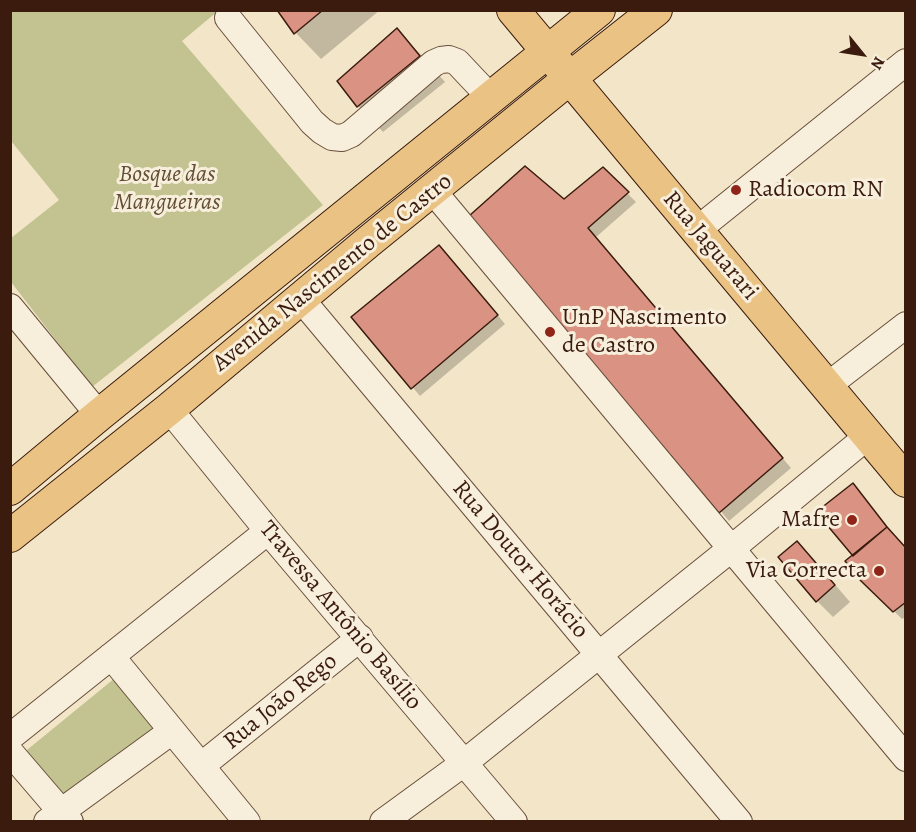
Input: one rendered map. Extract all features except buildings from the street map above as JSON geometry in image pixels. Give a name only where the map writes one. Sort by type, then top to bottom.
[{"type":"main road","name":"Rua Jaguarari","points":[[513,10],[906,481]]},
{"type":"main road","name":"Avenida Nascimento de Castro","points":[[10,489],[599,10]]},
{"type":"main road","name":"Avenida Nascimento de Castro","points":[[10,536],[169,409],[368,242],[656,10]]},
{"type":"main road","points":[[319,237],[368,242]]},
{"type":"main road","points":[[38,513],[48,458]]},
{"type":"street","points":[[228,18],[312,122],[332,136],[342,138],[351,134],[434,63],[441,60],[449,59],[457,62],[491,98]]},
{"type":"street","points":[[697,230],[906,62]]},
{"type":"street","points":[[433,191],[906,758]]},
{"type":"street","name":"Rua Doutor Horácio","points":[[301,298],[740,822]]},
{"type":"street","points":[[10,307],[99,415]]},
{"type":"street","points":[[827,386],[906,325]]},
{"type":"street","name":"Travessa Antônio Basílio","points":[[169,409],[268,531],[514,822]]},
{"type":"street","points":[[382,822],[464,763],[868,436]]},
{"type":"street","points":[[10,737],[268,531]]},
{"type":"street","name":"Rua João Rego","points":[[201,766],[360,638]]},
{"type":"street","points":[[111,656],[247,822]]},
{"type":"street","points":[[10,752],[59,818],[171,731]]},
{"type":"green space","name":"Bosque das Mangueiras","points":[[11,11],[218,11],[182,41],[323,205],[92,387],[11,282],[11,238],[59,200],[11,141]]},
{"type":"green space","points":[[115,678],[161,728],[66,800],[22,754]]},
{"type":"place","name":"Radiocom RN","points":[[736,190]]},
{"type":"place","name":"UnP Nascimento de Castro","points":[[550,332]]},
{"type":"place","name":"Mafre","points":[[852,520]]},
{"type":"place","name":"Via Correcta","points":[[879,571]]}]
